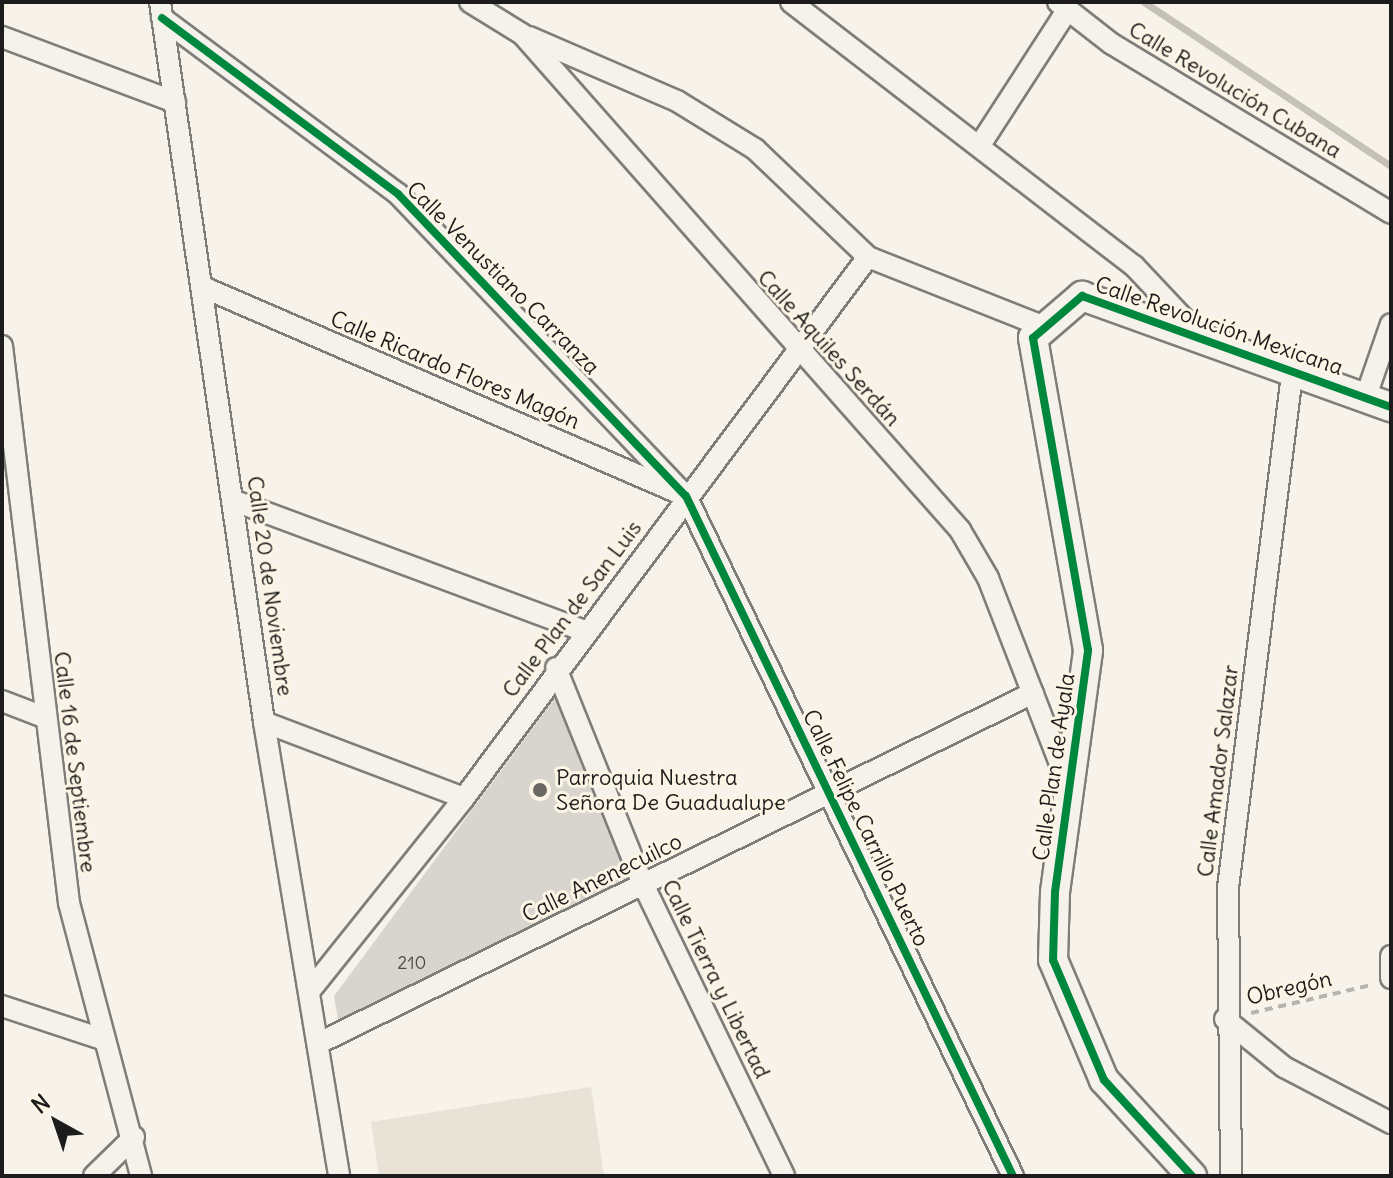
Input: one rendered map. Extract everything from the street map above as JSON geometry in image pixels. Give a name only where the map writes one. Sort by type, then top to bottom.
[{"type":"street","name":"Calle Aquiles Serdán","points":[[470,2],[522,34],[960,530],[988,578],[1068,784]]},
{"type":"street","name":"Calle Revolución Mexicana","points":[[791,2],[1134,266],[1207,343]]},
{"type":"street","points":[[980,145],[1063,6]]},
{"type":"street","name":"Calle Revolución Cubana","points":[[1063,6],[1112,44],[1391,213]]},
{"type":"street","name":"Calle 20 de Noviembre","points":[[161,10],[205,288],[264,722],[321,1042],[339,1176]]},
{"type":"street","name":"Calle Venustiano Carranza","points":[[161,10],[398,194],[686,496]]},
{"type":"street","points":[[522,34],[677,101],[755,149],[868,257],[1040,325]]},
{"type":"street","points":[[2,37],[175,102]]},
{"type":"street","name":"Calle Plan de San Luis","points":[[312,988],[464,798],[556,668],[868,257]]},
{"type":"street","name":"Calle Ricardo Flores Magón","points":[[205,288],[686,496]]},
{"type":"street","name":"Calle Revolución Mexicana","points":[[1040,325],[1082,296],[1292,374],[1379,401]]},
{"type":"street","points":[[1379,401],[1391,324]]},
{"type":"street","name":"Calle Plan de Ayala","points":[[1040,325],[1033,338],[1088,650],[1068,784],[1053,960],[1104,1080],[1192,1176]]},
{"type":"street","name":"Calle 16 de Septiembre","points":[[2,350],[44,717],[69,903],[134,1137],[141,1176]]},
{"type":"street","name":"Calle Amador Salazar","points":[[1231,1176],[1225,1019],[1228,888],[1292,374]]},
{"type":"street","name":"Calle Felipe Carrillo Puerto","points":[[686,496],[1013,1176]]},
{"type":"street","points":[[235,501],[584,631]]},
{"type":"street","name":"Calle Tierra y Libertad","points":[[556,668],[643,884],[784,1176]]},
{"type":"street","name":"Calle Anenecuilco","points":[[321,1042],[1033,693]]},
{"type":"street","points":[[2,701],[44,717]]},
{"type":"street","points":[[264,722],[464,798]]},
{"type":"street","points":[[1390,978],[1391,956]]},
{"type":"street","points":[[2,1006],[105,1040]]},
{"type":"street","points":[[1225,1019],[1284,1067],[1391,1123]]},
{"type":"street","points":[[94,1176],[134,1137]]},
{"type":"shaded area","points":[[591,1087],[604,1176],[379,1176],[371,1122]]},
{"type":"building","name":"Parroquia Nuestra Señora De Guadualupe","points":[[555,698],[631,882],[339,1026],[334,996]]},
{"type":"waterway","points":[[1144,2],[1391,166]]},
{"type":"cycle path","points":[[162,18],[398,194],[686,496],[1013,1176]]},
{"type":"cycle path","points":[[1192,1176],[1104,1080],[1053,960],[1055,892],[1088,650],[1033,338],[1082,296],[1391,407]]},
{"type":"place","name":"Parroquia Nuestra Señora De Guadualupe","points":[[540,790]]}]
